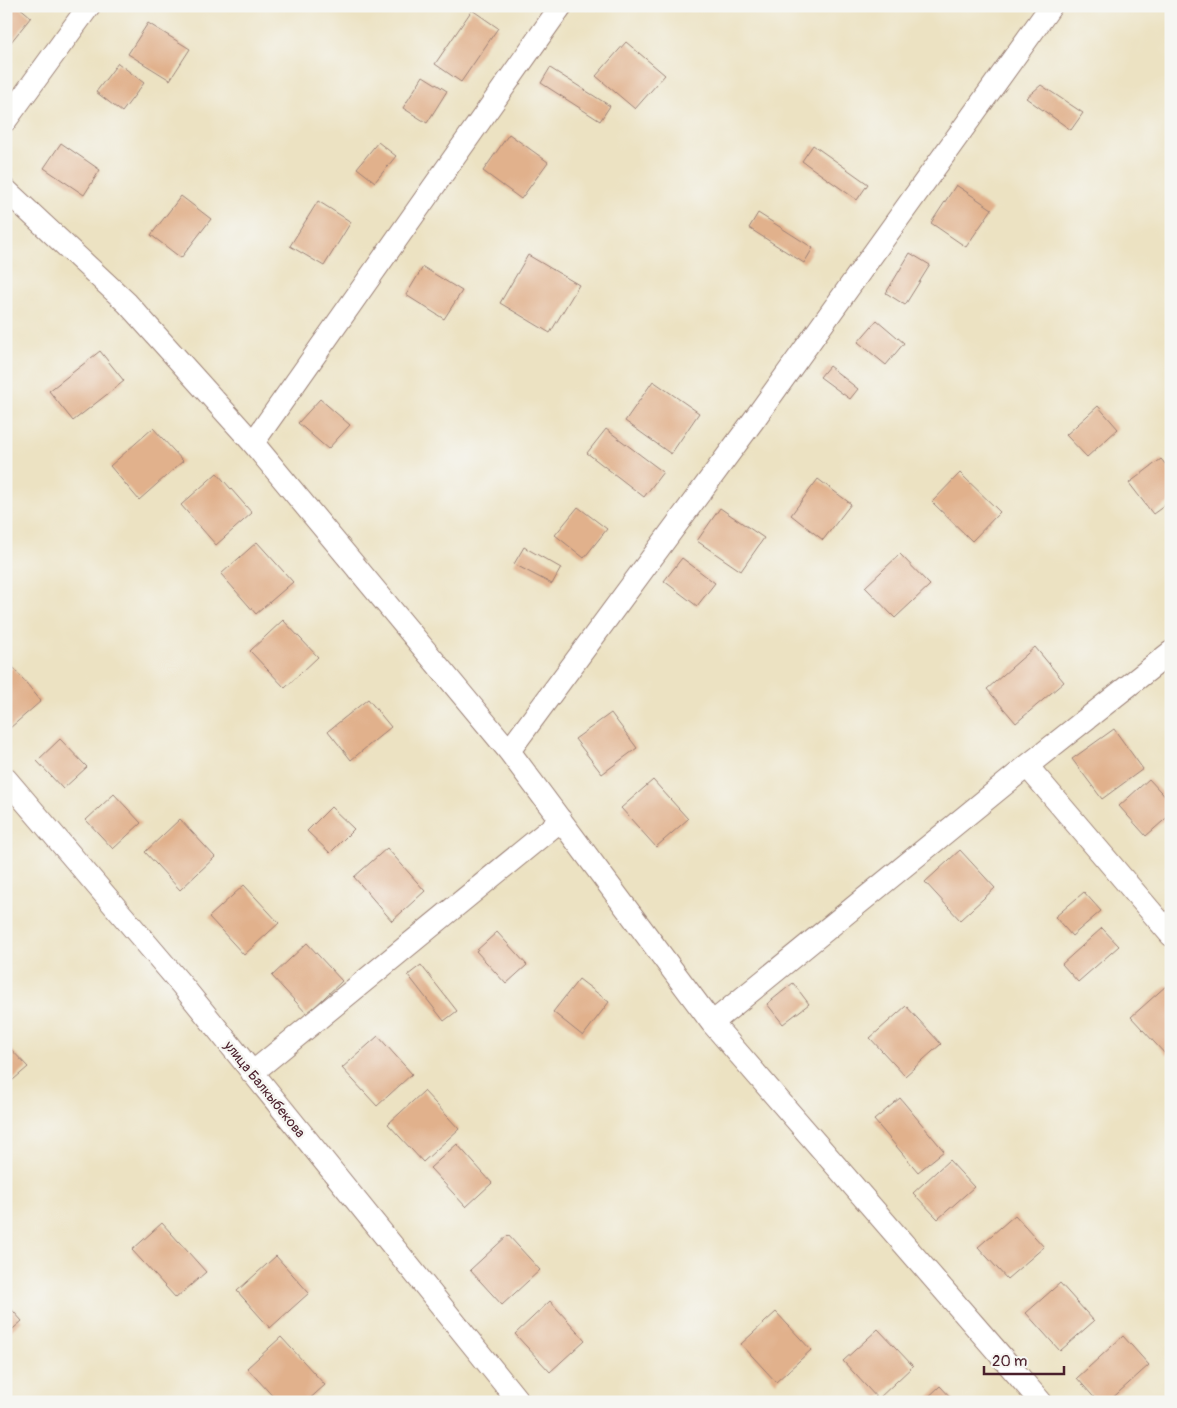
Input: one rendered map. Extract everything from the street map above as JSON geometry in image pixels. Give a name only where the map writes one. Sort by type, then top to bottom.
[{"type":"street","points":[[6,120],[89,6]]},
{"type":"street","points":[[253,443],[561,6]]},
{"type":"street","points":[[509,751],[753,421],[1051,6]]},
{"type":"street","points":[[6,190],[127,303],[253,443],[509,751],[712,1023],[1041,1402]]},
{"type":"street","points":[[712,1023],[1027,766],[1171,652]]},
{"type":"street","points":[[1027,766],[1171,935]]},
{"type":"street","name":"улица Балкыбекова","points":[[6,779],[174,977],[519,1402]]},
{"type":"street","points":[[252,1073],[561,820]]},
{"type":"building","points":[[6,6],[18,6],[31,17],[7,47]]},
{"type":"building","points":[[472,10],[498,28],[461,82],[435,64]]},
{"type":"building","points":[[148,23],[190,49],[170,80],[128,54]]},
{"type":"building","points":[[626,42],[665,75],[635,109],[596,76]]},
{"type":"building","points":[[118,63],[144,83],[122,112],[96,92]]},
{"type":"building","points":[[550,68],[610,106],[600,121],[541,83]]},
{"type":"building","points":[[423,76],[447,91],[427,123],[403,108]]},
{"type":"building","points":[[1041,85],[1083,113],[1071,130],[1026,98]]},
{"type":"building","points":[[509,134],[548,162],[521,199],[483,171]]},
{"type":"building","points":[[378,142],[396,156],[375,182],[357,168]]},
{"type":"building","points":[[61,143],[100,170],[84,195],[44,168]]},
{"type":"building","points":[[813,145],[868,184],[857,200],[802,161]]},
{"type":"building","points":[[956,185],[992,209],[966,247],[931,223]]},
{"type":"building","points":[[181,196],[211,219],[181,258],[151,235]]},
{"type":"building","points":[[318,201],[351,222],[324,266],[290,246]]},
{"type":"building","points":[[758,213],[813,248],[804,263],[749,228]]},
{"type":"building","points":[[910,253],[930,265],[905,305],[886,293]]},
{"type":"building","points":[[528,255],[579,285],[550,333],[500,303]]},
{"type":"building","points":[[423,267],[462,291],[444,319],[406,295]]},
{"type":"building","points":[[877,320],[904,343],[886,365],[858,342]]},
{"type":"building","points":[[100,351],[124,381],[73,421],[49,391]]},
{"type":"building","points":[[829,366],[858,389],[850,399],[820,377]]},
{"type":"building","points":[[653,381],[699,413],[671,454],[625,421]]},
{"type":"building","points":[[320,399],[350,425],[328,449],[298,423]]},
{"type":"building","points":[[1098,406],[1118,429],[1087,457],[1066,435]]},
{"type":"building","points":[[153,428],[183,461],[139,500],[110,466]]},
{"type":"building","points":[[606,429],[663,472],[644,497],[587,453]]},
{"type":"building","points":[[1161,459],[1171,471],[1171,501],[1153,514],[1129,483]]},
{"type":"building","points":[[217,473],[252,513],[216,545],[181,505]]},
{"type":"building","points":[[960,473],[1000,512],[972,541],[932,502]]},
{"type":"building","points":[[818,479],[851,504],[823,540],[791,515]]},
{"type":"building","points":[[578,507],[607,529],[584,558],[555,535]]},
{"type":"building","points":[[720,508],[764,538],[741,571],[697,541]]},
{"type":"building","points":[[257,542],[293,582],[256,614],[221,574]]},
{"type":"building","points":[[524,547],[561,568],[552,584],[514,564]]},
{"type":"building","points":[[900,554],[930,585],[895,618],[865,587]]},
{"type":"building","points":[[682,558],[715,583],[697,606],[664,581]]},
{"type":"building","points":[[283,620],[318,657],[285,688],[250,651]]},
{"type":"building","points":[[1035,647],[1064,682],[1016,723],[987,689]]},
{"type":"building","points":[[13,667],[41,701],[10,728],[6,724],[6,673]]},
{"type":"building","points":[[368,699],[391,727],[351,760],[328,731]]},
{"type":"building","points":[[611,713],[637,748],[602,774],[575,739]]},
{"type":"building","points":[[1114,729],[1143,769],[1102,799],[1072,759]]},
{"type":"building","points":[[60,739],[87,767],[63,789],[37,761]]},
{"type":"building","points":[[1149,779],[1171,803],[1171,814],[1146,836],[1119,806]]},
{"type":"building","points":[[653,780],[688,819],[656,847],[621,808]]},
{"type":"building","points":[[114,794],[141,823],[113,849],[86,820]]},
{"type":"building","points":[[331,807],[354,829],[330,853],[307,831]]},
{"type":"building","points":[[180,819],[215,857],[180,890],[145,852]]},
{"type":"building","points":[[387,848],[425,891],[392,921],[354,877]]},
{"type":"building","points":[[960,850],[995,888],[960,920],[925,882]]},
{"type":"building","points":[[244,885],[279,923],[244,955],[209,917]]},
{"type":"building","points":[[1084,892],[1101,911],[1072,936],[1055,917]]},
{"type":"building","points":[[1102,928],[1119,946],[1078,982],[1062,964]]},
{"type":"building","points":[[497,932],[527,965],[506,984],[476,951]]},
{"type":"building","points":[[307,943],[342,981],[307,1014],[272,976]]},
{"type":"building","points":[[421,965],[457,1011],[444,1021],[408,975]]},
{"type":"building","points":[[579,979],[609,1002],[583,1036],[553,1012]]},
{"type":"building","points":[[793,983],[809,1004],[783,1024],[767,1004]]},
{"type":"building","points":[[1167,985],[1171,989],[1171,1051],[1166,1055],[1131,1017]]},
{"type":"building","points":[[906,1006],[941,1044],[905,1076],[870,1038]]},
{"type":"building","points":[[378,1036],[412,1074],[377,1106],[342,1068]]},
{"type":"building","points":[[6,1044],[28,1067],[6,1086]]},
{"type":"building","points":[[424,1091],[459,1129],[423,1162],[388,1124]]},
{"type":"building","points":[[900,1098],[944,1151],[918,1172],[874,1120]]},
{"type":"building","points":[[457,1144],[492,1183],[466,1207],[430,1168]]},
{"type":"building","points":[[949,1160],[974,1187],[938,1219],[913,1193]]},
{"type":"building","points":[[1015,1215],[1044,1247],[1007,1279],[978,1247]]},
{"type":"building","points":[[162,1223],[206,1272],[176,1298],[132,1250]]},
{"type":"building","points":[[508,1235],[540,1270],[502,1305],[470,1270]]},
{"type":"building","points":[[276,1256],[309,1293],[270,1328],[237,1291]]},
{"type":"building","points":[[1060,1283],[1094,1321],[1060,1351],[1026,1313]]},
{"type":"building","points":[[550,1301],[585,1340],[550,1372],[515,1334]]},
{"type":"building","points":[[6,1303],[22,1321],[6,1335]]},
{"type":"building","points":[[776,1312],[811,1350],[776,1382],[741,1344]]},
{"type":"building","points":[[878,1329],[913,1366],[878,1399],[843,1361]]},
{"type":"building","points":[[1123,1336],[1149,1365],[1108,1402],[1098,1402],[1077,1378]]},
{"type":"building","points":[[281,1337],[325,1385],[306,1402],[278,1402],[247,1368]]},
{"type":"building","points":[[940,1386],[955,1402],[923,1402]]}]
